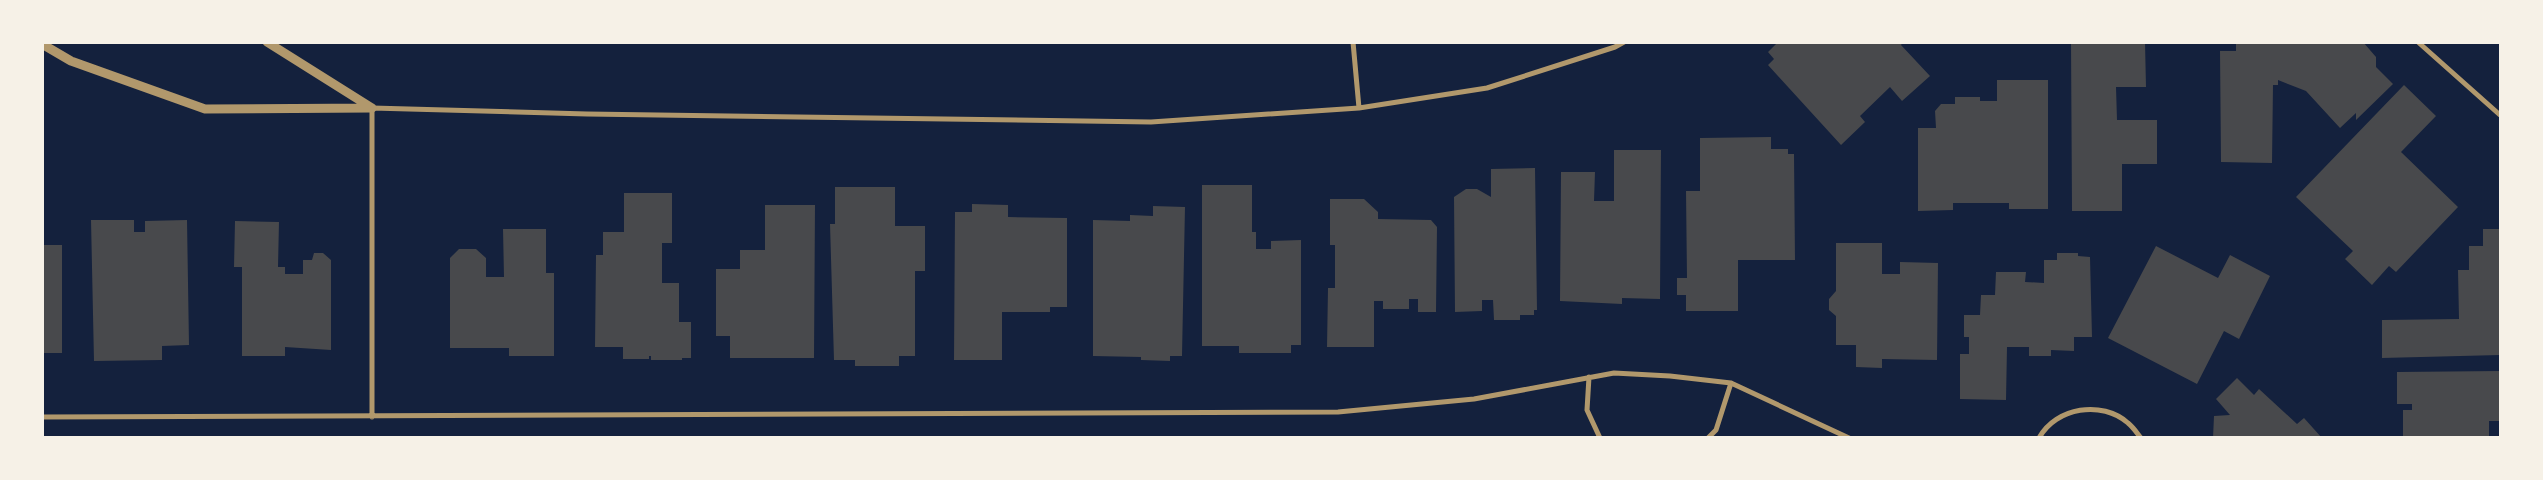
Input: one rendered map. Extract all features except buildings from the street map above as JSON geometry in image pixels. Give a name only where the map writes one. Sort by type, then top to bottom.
[{"type":"street","points":[[267,42],[372,108]]},
{"type":"street","points":[[1353,42],[1360,108]]},
{"type":"street","points":[[42,44],[72,61],[205,109],[372,108],[588,114],[1152,122],[1360,108],[1488,88],[1624,42]]},
{"type":"street","points":[[2418,42],[2500,114]]},
{"type":"street","points":[[372,108],[372,417]]},
{"type":"street","points":[[42,417],[1338,412],[1474,399],[1614,373],[1731,382],[1849,438]]},
{"type":"street","points":[[1589,377],[1588,410],[1600,438]]},
{"type":"street","points":[[1708,438],[1716,430],[1731,382]]},
{"type":"street","points":[[2039,438],[2043,430],[2061,416],[2084,408],[2107,411],[2128,422],[2141,438]]}]
